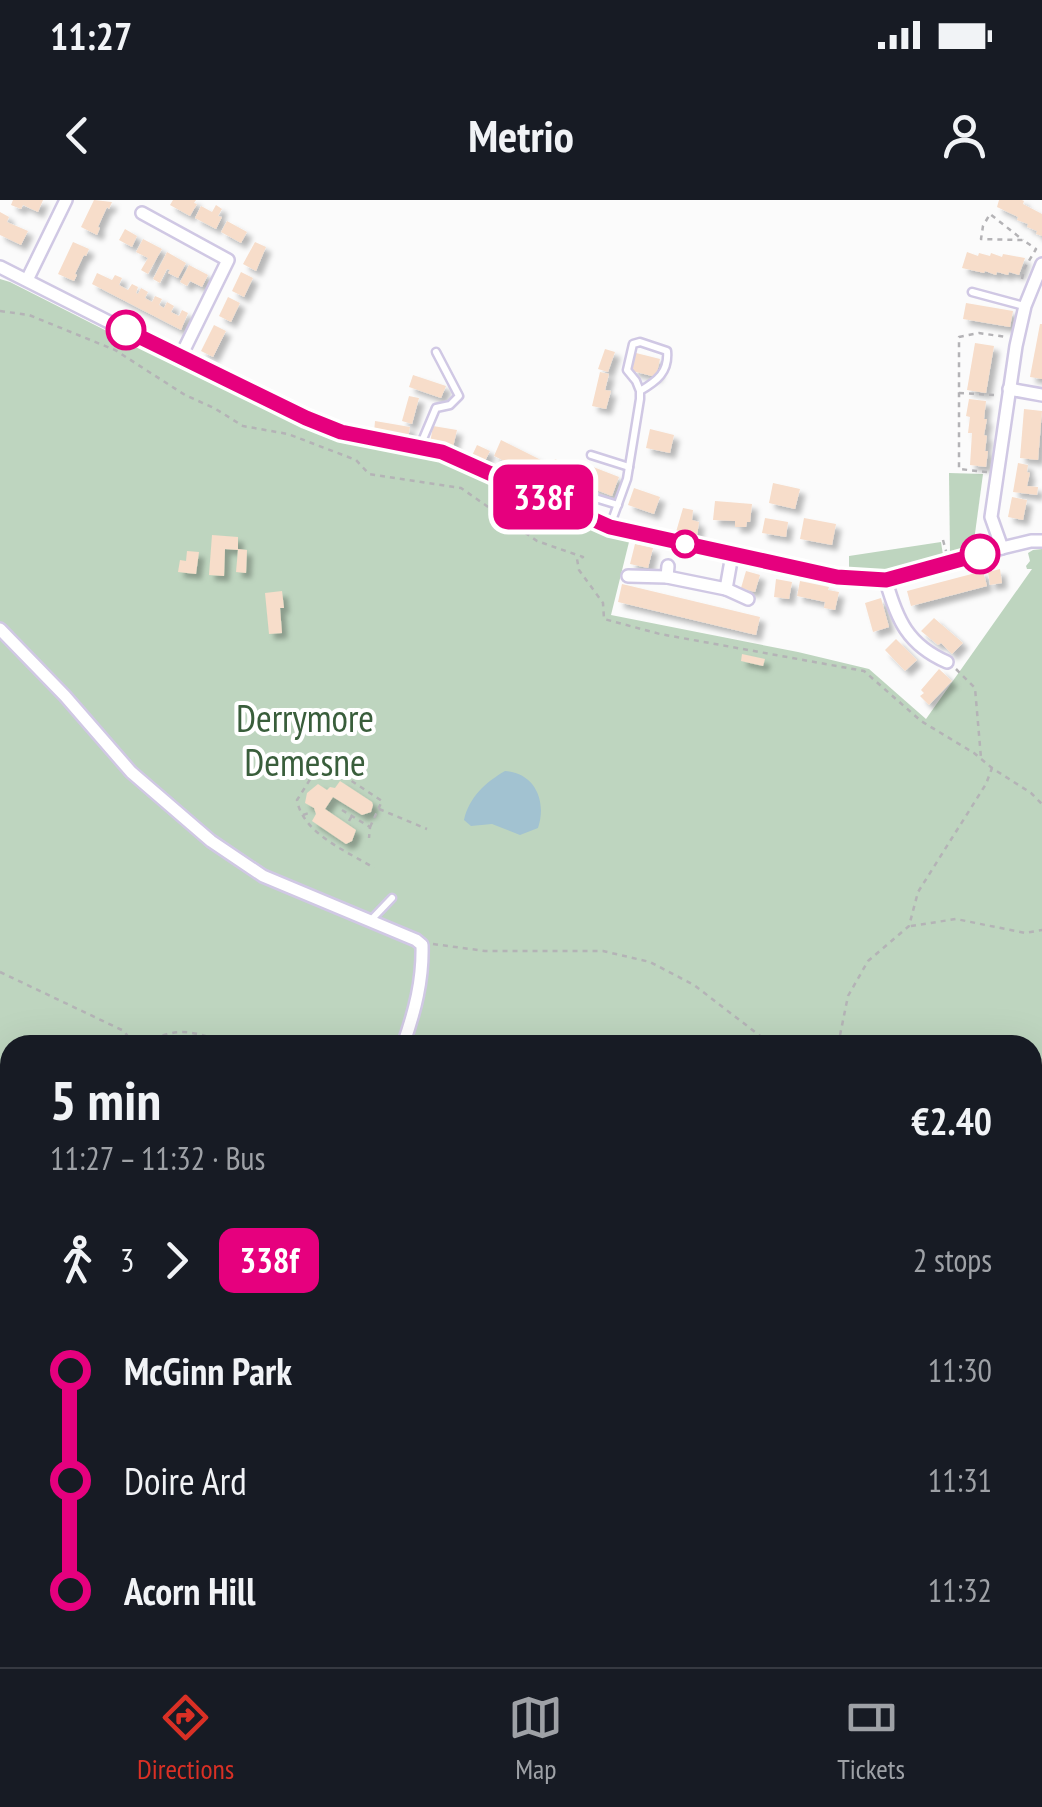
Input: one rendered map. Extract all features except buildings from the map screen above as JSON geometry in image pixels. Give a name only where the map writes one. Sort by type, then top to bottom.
[{"type":"street","points":[[28,280],[66,200]]},
{"type":"street","points":[[142,212],[228,260]]},
{"type":"street","points":[[180,358],[228,260],[238,250]]},
{"type":"street","points":[[1002,548],[991,517],[1023,305],[1042,264]]},
{"type":"street","points":[[0,266],[306,418],[341,432],[442,452],[610,527],[837,577],[886,580],[1042,540]]},
{"type":"street","points":[[1010,390],[1042,395]]},
{"type":"street","points":[[726,589],[732,555]]},
{"type":"street","points":[[628,576],[668,572],[748,599]]},
{"type":"street","points":[[886,580],[897,615],[910,637],[930,655],[947,662]]},
{"type":"street","points":[[0,628],[131,772],[211,841],[263,876],[422,945],[423,969],[407,1035]]},
{"type":"lane","points":[[972,292],[1023,305]]},
{"type":"lane","points":[[610,527],[629,467],[640,391],[627,370],[633,344],[640,342],[667,351],[668,357],[664,372],[640,391]]},
{"type":"lane","points":[[420,447],[436,408],[459,396],[436,352]]},
{"type":"lane","points":[[591,456],[629,467]]},
{"type":"lane","points":[[595,498],[618,505]]},
{"type":"lane","points":[[371,920],[392,898]]},
{"type":"path","points":[[1023,240],[981,238],[983,226],[990,214],[1036,248],[1024,269],[1018,296],[1023,305]]},
{"type":"path","points":[[0,311],[29,315],[115,350],[185,396],[243,426],[288,434],[339,453],[356,460],[369,474],[461,488],[537,541],[582,557],[577,560],[579,570],[603,603],[604,619],[660,634],[864,671],[921,721],[1042,804]]},
{"type":"path","points":[[988,472],[959,468],[959,337],[979,333],[1007,337]]},
{"type":"path","points":[[959,393],[996,396]]},
{"type":"path","points":[[947,662],[975,688],[981,760]]},
{"type":"path","points":[[909,926],[918,892],[986,784],[992,768]]},
{"type":"path","points":[[368,838],[382,801],[340,774],[311,778],[297,800],[302,816],[313,830],[374,868]]},
{"type":"path","points":[[378,808],[427,830]]},
{"type":"path","points":[[342,810],[370,827]]},
{"type":"path","points":[[302,816],[312,812]]},
{"type":"path","points":[[840,1035],[848,996],[868,961],[909,926],[956,920],[1024,934],[1042,930]]},
{"type":"path","points":[[422,945],[485,951],[603,951],[650,962],[694,986],[759,1035]]},
{"type":"path","points":[[0,972],[127,1035]]},
{"type":"green space","name":"Derrymore Demesne","points":[[0,279],[174,365],[330,435],[462,464],[629,542],[611,615],[869,669],[926,719],[1032,569],[1026,566],[1030,561],[1028,553],[1042,549],[1042,1035],[0,1035]]},
{"type":"green space","points":[[949,473],[983,474],[974,541],[970,548],[950,552]]},
{"type":"green space","points":[[941,542],[943,555],[884,571],[849,570],[849,556]]},
{"type":"water","points":[[505,771],[524,777],[536,790],[541,808],[538,828],[520,835],[492,824],[471,826],[464,820],[479,791]]},
{"type":"bus line","name":"338f","points":[[126,330],[306,418],[341,432],[442,452],[616,529],[868,581],[886,580],[980,554]]}]
